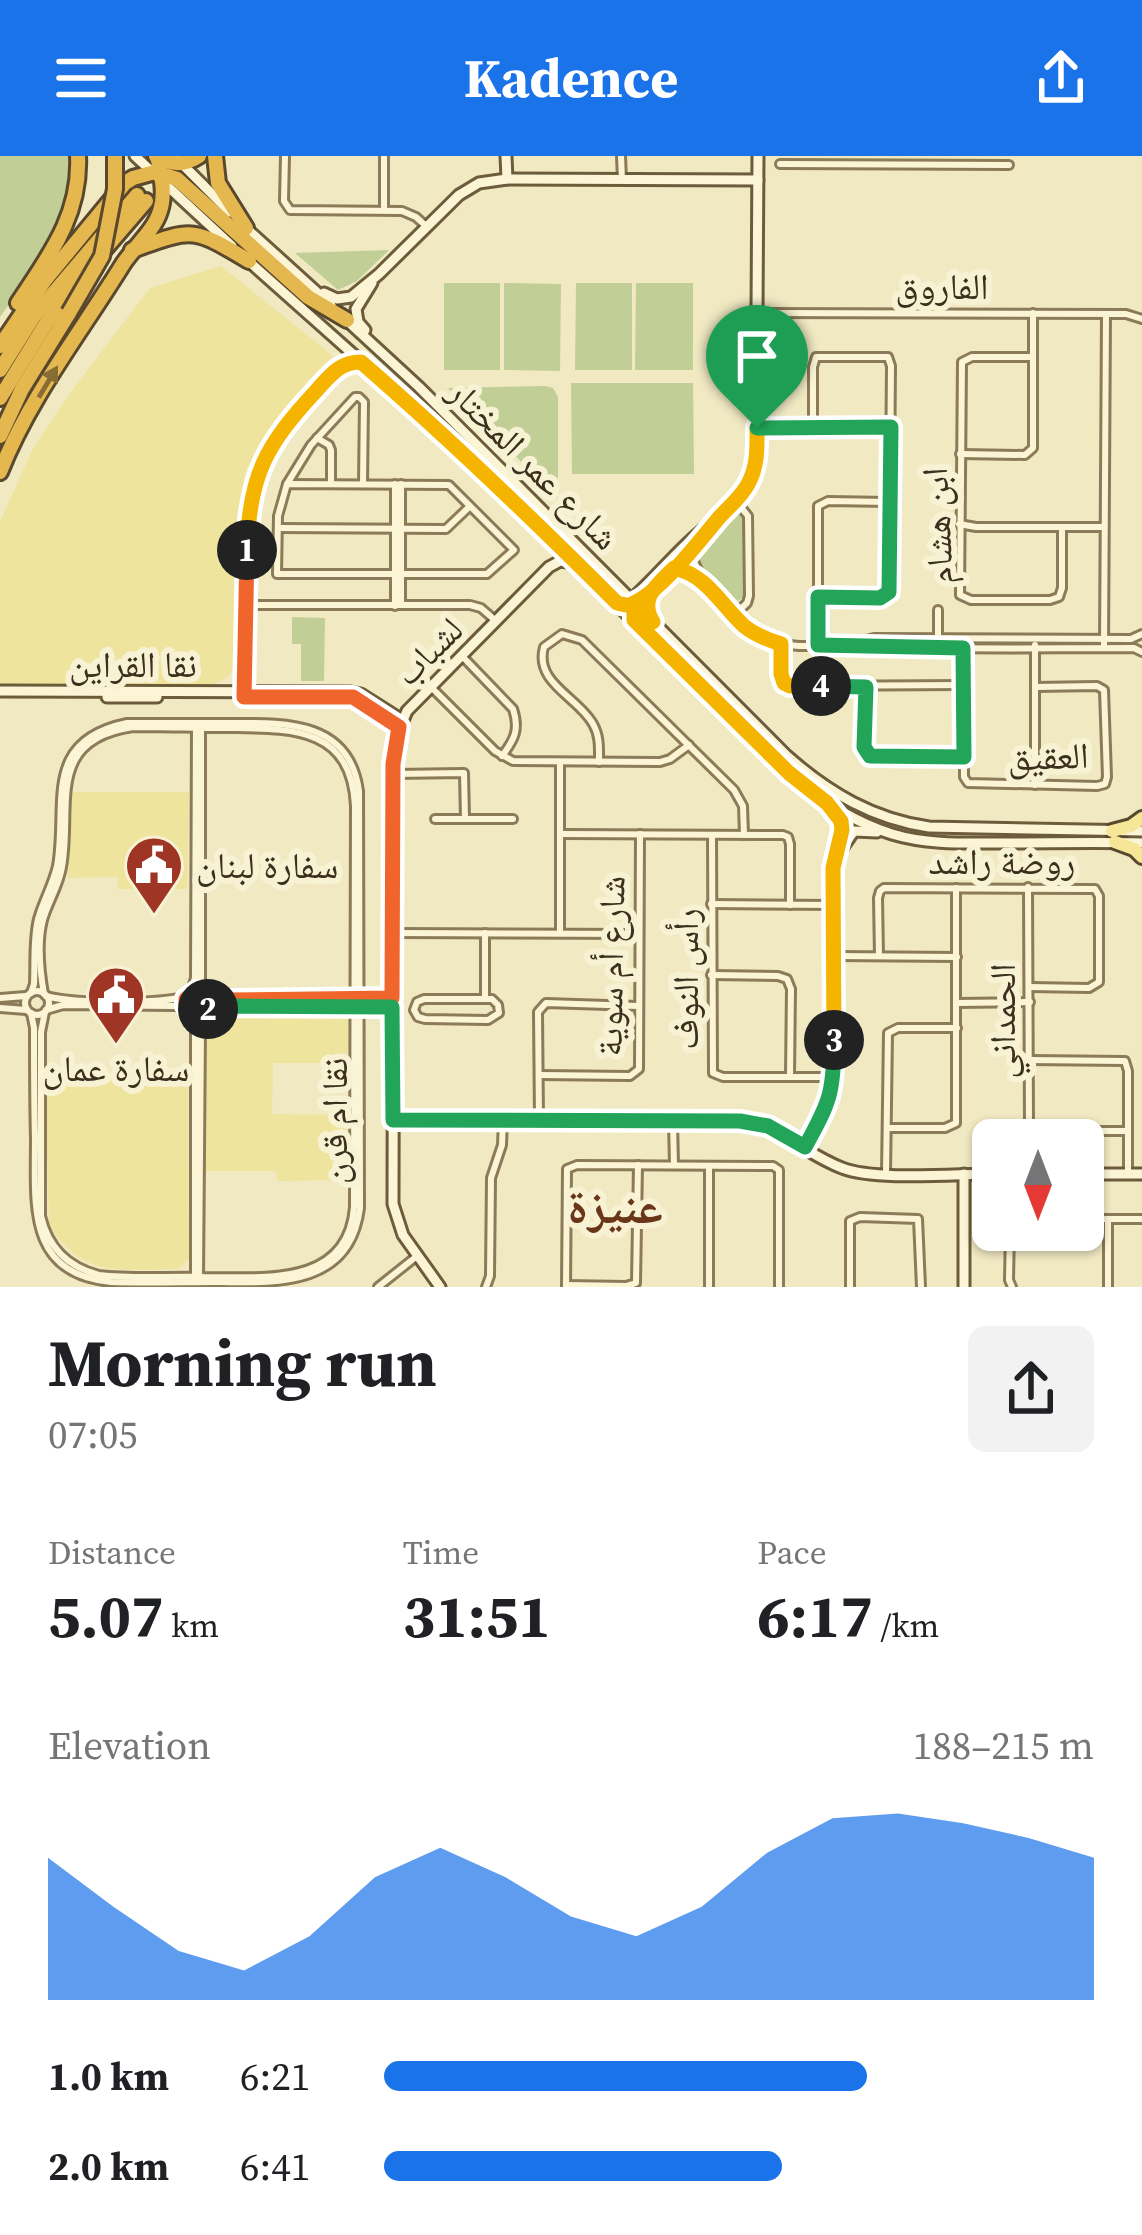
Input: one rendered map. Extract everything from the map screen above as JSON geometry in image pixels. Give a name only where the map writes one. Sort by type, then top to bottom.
[{"type":"highway","points":[[0,330],[67,224],[77,190],[78,156]]},
{"type":"highway","points":[[0,436],[22,389],[103,256],[115,189],[115,156]]},
{"type":"highway","points":[[0,346],[110,199],[133,178],[200,156]]},
{"type":"highway","points":[[215,156],[218,183],[246,228]]},
{"type":"highway","points":[[165,165],[176,196]]},
{"type":"highway","points":[[0,472],[44,388],[160,212],[165,165]]},
{"type":"highway","points":[[165,165],[308,297],[347,320]]},
{"type":"highway","points":[[110,199],[126,190],[148,197],[153,210],[136,245]]},
{"type":"highway","points":[[0,370],[34,316],[141,198],[46,322],[0,398]]},
{"type":"highway","points":[[136,245],[193,234],[217,240],[249,261]]},
{"type":"main road","points":[[1142,818],[1114,837],[1142,857]]},
{"type":"street","name":"شارع عمر المختار","points":[[135,156],[165,165],[310,285],[787,755],[829,790],[885,817],[929,827],[1114,837],[1142,843]]},
{"type":"street","points":[[285,156],[284,201],[290,210],[384,210],[409,213],[426,226]]},
{"type":"street","points":[[384,156],[384,210]]},
{"type":"street","points":[[506,156],[507,179]]},
{"type":"street","points":[[622,156],[622,180]]},
{"type":"street","points":[[617,603],[634,603],[651,591],[698,533],[736,501],[756,465],[758,156]]},
{"type":"street","points":[[780,164],[902,160],[1009,165]]},
{"type":"street","points":[[310,285],[330,297],[351,297],[469,188],[492,180],[758,180]]},
{"type":"street","name":"شارع عمر المختار","points":[[176,196],[454,444],[765,751],[827,803],[886,832],[922,840],[1114,837],[1142,831]]},
{"type":"street","points":[[379,274],[357,304],[356,316],[387,358]]},
{"type":"street","name":"الفاروق","points":[[1126,314],[1140,309]]},
{"type":"street","name":"الفاروق","points":[[759,313],[1126,314],[1142,319]]},
{"type":"street","points":[[960,454],[1031,452],[1033,313]]},
{"type":"street","points":[[1104,644],[1106,314]]},
{"type":"street","points":[[244,694],[248,516],[261,465],[281,431],[334,371],[340,343]]},
{"type":"street","points":[[813,427],[816,357],[888,357],[888,595],[818,597]]},
{"type":"street","name":"ابن هشام","points":[[1034,357],[963,360],[962,598],[1059,597],[1062,527]]},
{"type":"street","points":[[334,371],[348,362],[361,362]]},
{"type":"street","points":[[287,484],[449,485],[514,550],[487,574],[277,574],[277,528],[287,484],[298,462],[355,398],[362,399],[363,484]]},
{"type":"street","points":[[757,428],[891,427]]},
{"type":"street","points":[[317,438],[331,450],[331,484]]},
{"type":"street","points":[[398,484],[398,605]]},
{"type":"street","points":[[734,615],[749,599],[748,516],[736,501]]},
{"type":"street","points":[[818,645],[820,504],[890,502]]},
{"type":"street","points":[[277,528],[446,529],[469,507]]},
{"type":"street","points":[[634,620],[636,596],[692,550],[713,524]]},
{"type":"street","points":[[959,524],[1103,527]]},
{"type":"street","points":[[548,535],[554,552],[549,567]]},
{"type":"street","points":[[692,550],[695,567],[734,615],[752,631],[781,644],[845,646],[862,640],[963,648],[1035,644]]},
{"type":"street","points":[[549,567],[560,561],[578,564]]},
{"type":"street","name":"لشباب","points":[[440,1287],[398,1225],[393,1204],[394,747],[406,711],[549,567]]},
{"type":"street","points":[[615,584],[640,587],[669,569],[690,573],[714,590]]},
{"type":"street","points":[[651,591],[646,605],[653,622]]},
{"type":"street","points":[[245,605],[470,605],[496,621]]},
{"type":"street","points":[[938,610],[938,639]]},
{"type":"street","points":[[599,762],[592,722],[542,665],[544,647],[562,634],[582,640],[738,796],[744,808],[745,835]]},
{"type":"street","points":[[1104,644],[1142,634]]},
{"type":"street","points":[[893,643],[938,639],[1104,644],[1142,652]]},
{"type":"street","points":[[781,644],[781,677],[786,685],[964,685]]},
{"type":"street","points":[[1035,644],[1035,785]]},
{"type":"street","name":"العقيق","points":[[963,648],[964,777],[971,785],[1100,786],[1106,782],[1104,690],[1096,686],[1035,687]]},
{"type":"street","points":[[461,655],[513,709],[515,738],[502,756]]},
{"type":"street","points":[[431,687],[502,756],[519,762],[665,761],[689,745]]},
{"type":"street","points":[[866,687],[867,754],[964,757]]},
{"type":"street","name":"نقا القراين","points":[[0,694],[355,692],[400,723]]},
{"type":"street","name":"نقا ام قرن","points":[[30,994],[37,926],[58,862],[62,781],[70,760],[90,738],[118,724],[296,730],[327,744],[345,765],[354,790],[358,1003],[354,1213],[345,1241],[329,1260],[301,1275],[94,1280],[74,1273],[49,1251],[35,1215],[34,1028],[30,1012]]},
{"type":"street","points":[[197,1280],[201,1028],[209,1003],[201,980],[199,725]]},
{"type":"street","points":[[197,1280],[195,1028],[186,1002],[195,979],[199,725]]},
{"type":"street","name":"نقا ام قرن","points":[[45,995],[41,929],[62,871],[64,795],[75,761],[90,743],[118,730],[199,725]]},
{"type":"street","points":[[560,762],[560,933]]},
{"type":"street","points":[[393,774],[464,773],[465,819]]},
{"type":"street","points":[[805,1147],[830,1098],[834,1077],[834,861],[842,826],[827,803]]},
{"type":"street","points":[[435,819],[513,819]]},
{"type":"street","points":[[835,876],[849,836],[861,830],[886,832]]},
{"type":"street","points":[[560,834],[788,837],[790,905]]},
{"type":"street","name":"شارع أم سوية","points":[[539,1075],[635,1074],[639,1068],[640,834]]},
{"type":"street","name":"رأس النوف","points":[[712,835],[713,1073],[722,1077],[834,1077]]},
{"type":"street","name":"روضة راشد","points":[[879,956],[878,898],[880,890],[889,887],[1097,890],[1100,982],[1089,988],[1030,987]]},
{"type":"street","name":"الحمداني","points":[[1028,887],[1031,1128],[1128,1131]]},
{"type":"street","points":[[887,1128],[945,1128],[956,1123],[956,888]]},
{"type":"street","points":[[711,904],[835,905]]},
{"type":"street","points":[[392,933],[639,934]]},
{"type":"street","points":[[484,999],[485,933]]},
{"type":"street","points":[[835,956],[957,957]]},
{"type":"street","points":[[711,975],[788,980],[790,1076]]},
{"type":"street","points":[[0,998],[38,991],[61,999],[171,1000],[197,991],[230,1000],[392,1003]]},
{"type":"street","points":[[30,994],[26,1003],[30,1012]]},
{"type":"street","points":[[45,995],[46,1011]]},
{"type":"street","points":[[424,999],[484,999],[498,1005],[494,1018],[425,1019],[415,1010],[424,999]]},
{"type":"street","points":[[0,1007],[38,1015],[62,1006],[156,1005],[197,1015],[230,1006],[358,1003]]},
{"type":"street","points":[[957,1003],[1030,1003]]},
{"type":"street","points":[[539,1120],[538,1012],[543,1004],[638,1006]]},
{"type":"street","name":"نقا ام قرن","points":[[46,1011],[41,1032],[40,1207],[51,1243],[67,1261],[92,1274],[197,1280]]},
{"type":"street","points":[[886,1174],[888,1033],[893,1028],[957,1028]]},
{"type":"street","points":[[1028,1060],[1125,1061],[1128,1174]]},
{"type":"street","points":[[393,1120],[755,1123],[845,1169],[972,1174]]},
{"type":"street","points":[[486,1287],[491,1178],[502,1145],[503,1120]]},
{"type":"street","points":[[673,1121],[674,1165]]},
{"type":"street","points":[[638,1166],[636,1283],[566,1286],[567,1169],[577,1165],[674,1165],[773,1166],[779,1170],[779,1287]]},
{"type":"street","points":[[709,1287],[710,1166]]},
{"type":"street","points":[[964,1174],[964,1287]]},
{"type":"street","points":[[1104,1174],[1142,1174]]},
{"type":"street","points":[[850,1287],[850,1222],[860,1217],[919,1220],[921,1287]]},
{"type":"street","points":[[1104,1219],[1142,1219]]},
{"type":"street","points":[[1108,1219],[1108,1287]]},
{"type":"street","points":[[1010,1251],[1012,1287]]},
{"type":"street","points":[[378,1287],[417,1256]]},
{"type":"green space","points":[[0,156],[73,156],[74,179],[58,235],[0,317]]},
{"type":"green space","points":[[389,250],[357,281],[338,290],[295,253]]},
{"type":"green space","points":[[444,283],[500,283],[500,370],[444,370]]},
{"type":"green space","points":[[504,283],[561,284],[560,371],[504,370]]},
{"type":"green space","points":[[576,283],[632,283],[632,370],[575,370]]},
{"type":"green space","points":[[636,283],[693,283],[693,370],[635,370]]},
{"type":"green space","points":[[571,383],[693,383],[694,474],[572,474]]},
{"type":"green space","points":[[448,388],[553,388],[558,397],[558,499]]},
{"type":"green space","points":[[738,513],[743,519],[743,598],[736,602],[696,561],[696,553]]},
{"type":"green space","points":[[292,617],[325,618],[324,681],[301,681],[301,644],[292,644]]},
{"type":"sand","points":[[221,266],[333,356],[286,407],[246,469],[237,524],[234,664],[229,676],[211,686],[0,684],[0,522],[33,448],[150,288]]},
{"type":"sand","points":[[66,792],[189,792],[187,889],[118,889],[117,877],[68,878]]},
{"type":"sand","points":[[214,1015],[349,1017],[347,1063],[273,1063],[272,1114],[346,1115],[347,1180],[277,1181],[276,1171],[205,1171],[205,1024]]},
{"type":"sand","points":[[45,1077],[188,1077],[189,1259],[178,1269],[121,1270],[90,1263],[62,1243],[49,1225]]},
{"type":"place","name":"سفارة لبنان","points":[[154,916]]},
{"type":"place","name":"سفارة عمان","points":[[116,1046]]},
{"type":"district","name":"عنيزة","points":[[615,1206]]},
{"type":"route","points":[[757,428],[756,465],[747,487],[706,537],[651,591],[624,605],[361,362],[348,362],[334,371],[281,431],[261,465],[251,495],[244,697],[353,697],[399,727],[393,764],[392,998],[230,1000],[197,991],[186,999],[190,1012],[197,1015],[220,1006],[392,1007],[393,1120],[740,1121],[768,1126],[805,1147],[825,1112],[834,1077],[833,868],[841,821],[634,620],[634,604],[653,622],[646,605],[651,591],[674,568],[684,570],[690,573],[714,590],[752,631],[781,644],[781,677],[786,685],[866,687],[864,747],[870,756],[964,757],[963,648],[818,645],[818,597],[880,598],[889,592],[891,427],[757,428]]}]
